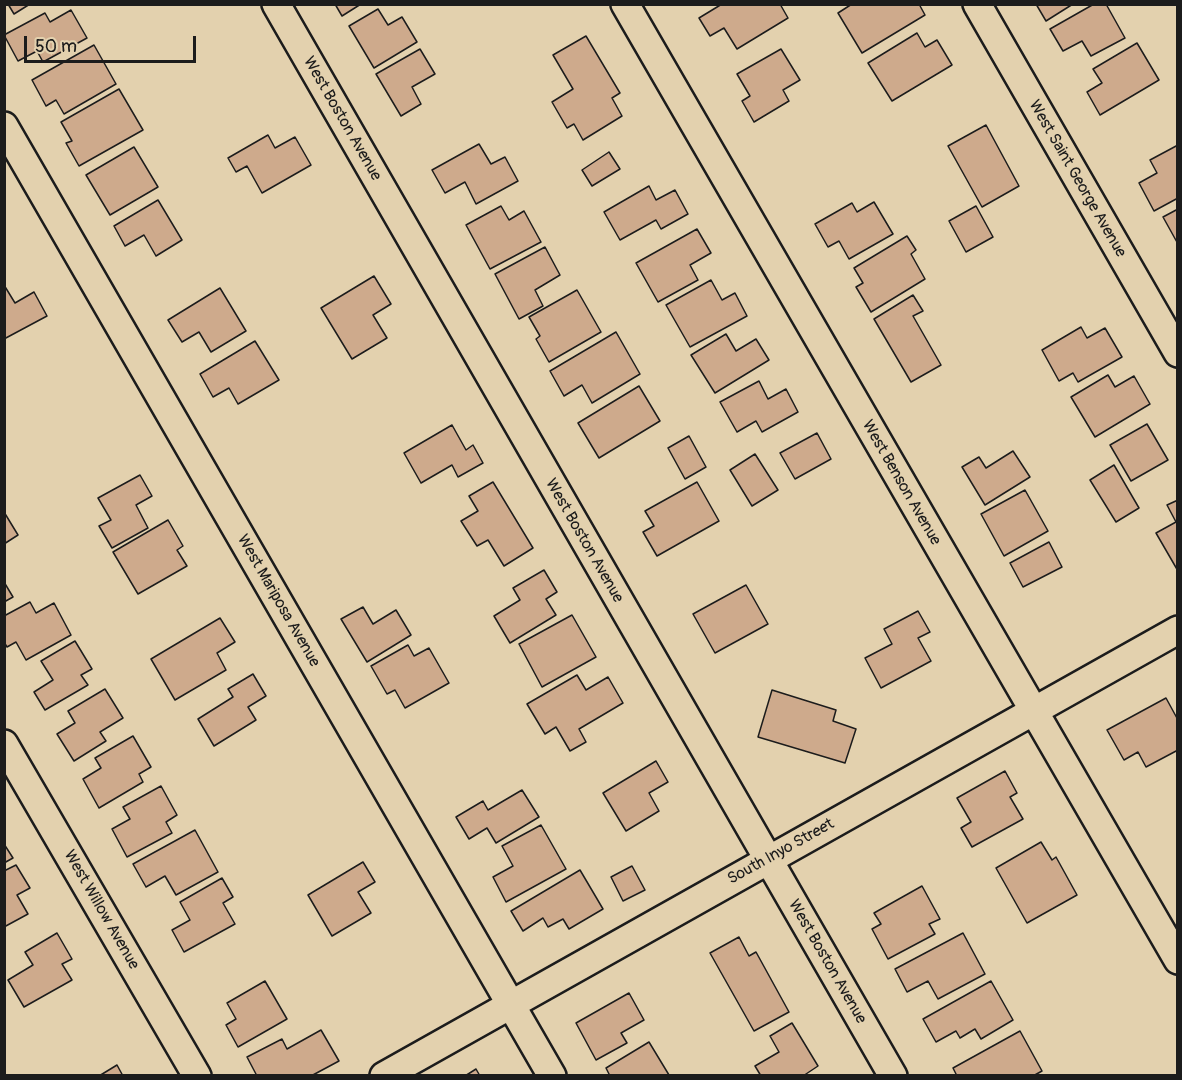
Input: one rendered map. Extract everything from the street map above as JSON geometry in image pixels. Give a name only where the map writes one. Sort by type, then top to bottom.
[{"type":"street","name":"West Boston Avenue","points":[[276,4],[893,1076]]},
{"type":"street","name":"West Benson Avenue","points":[[625,4],[1178,960]]},
{"type":"street","name":"West Saint George Avenue","points":[[977,4],[1178,353]]},
{"type":"street","name":"West Mariposa Avenue","points":[[4,126],[552,1076]]},
{"type":"street","name":"South Inyo Street","points":[[384,1076],[510,1003],[1178,630]]},
{"type":"street","name":"West Willow Avenue","points":[[4,744],[196,1076]]},
{"type":"building","points":[[8,4],[30,4],[14,14]]},
{"type":"building","points":[[335,4],[361,4],[342,16]]},
{"type":"building","points":[[722,4],[780,4],[788,18],[737,49],[724,28],[710,36],[699,18]]},
{"type":"building","points":[[852,4],[919,4],[925,15],[862,53],[838,13]]},
{"type":"building","points":[[1036,4],[1073,4],[1046,21]]},
{"type":"building","points":[[1094,4],[1106,4],[1125,38],[1091,56],[1082,41],[1063,51],[1050,29]]},
{"type":"building","points":[[378,9],[388,25],[402,17],[417,42],[374,68],[349,26]]},
{"type":"building","points":[[71,10],[87,38],[43,62],[37,51],[18,61],[4,35],[45,13],[50,22]]},
{"type":"building","points":[[917,33],[925,47],[937,40],[952,65],[892,101],[868,63]]},
{"type":"building","points":[[586,36],[620,93],[612,98],[622,116],[583,140],[574,124],[567,128],[552,102],[573,89],[553,55]]},
{"type":"building","points":[[1137,43],[1159,80],[1100,115],[1087,92],[1102,83],[1093,69]]},
{"type":"building","points":[[94,45],[116,84],[64,114],[56,100],[46,106],[32,80]]},
{"type":"building","points":[[420,49],[435,74],[412,87],[421,104],[401,116],[376,74]]},
{"type":"building","points":[[781,49],[800,80],[783,90],[789,101],[754,122],[742,101],[750,96],[737,74]]},
{"type":"building","points":[[119,89],[143,130],[79,166],[66,143],[72,141],[61,122]]},
{"type":"building","points":[[986,125],[1019,186],[982,207],[948,146]]},
{"type":"building","points":[[268,135],[275,148],[295,137],[311,165],[262,193],[247,166],[236,172],[228,158]]},
{"type":"building","points":[[479,144],[491,164],[505,157],[518,181],[476,204],[465,182],[445,193],[432,170]]},
{"type":"building","points":[[1178,145],[1178,198],[1154,211],[1139,183],[1157,173],[1150,160]]},
{"type":"building","points":[[134,147],[158,187],[110,215],[86,175]]},
{"type":"building","points":[[609,152],[620,169],[592,186],[582,170]]},
{"type":"building","points":[[649,186],[656,200],[675,190],[688,214],[661,229],[656,220],[620,240],[604,212]]},
{"type":"building","points":[[158,200],[182,240],[156,256],[144,235],[125,246],[114,226]]},
{"type":"building","points":[[874,202],[893,234],[849,259],[839,241],[828,247],[815,224],[852,203],[857,212]]},
{"type":"building","points":[[501,206],[509,220],[524,211],[541,242],[490,269],[466,225]]},
{"type":"building","points":[[976,206],[993,237],[966,252],[949,221]]},
{"type":"building","points":[[1178,209],[1178,244],[1163,217]]},
{"type":"building","points":[[697,229],[711,253],[690,265],[698,280],[658,302],[636,263]]},
{"type":"building","points":[[907,236],[916,250],[911,254],[925,279],[871,312],[856,287],[863,283],[854,268]]},
{"type":"building","points":[[545,247],[560,275],[535,290],[543,306],[519,319],[495,274]]},
{"type":"building","points":[[374,276],[391,304],[373,315],[387,338],[352,359],[321,308]]},
{"type":"building","points":[[711,280],[722,300],[735,293],[747,316],[690,347],[666,305]]},
{"type":"building","points":[[4,285],[15,303],[34,292],[47,316],[4,339]]},
{"type":"building","points":[[220,288],[246,331],[211,352],[199,332],[182,342],[168,320]]},
{"type":"building","points":[[577,290],[601,332],[549,362],[536,339],[540,336],[529,317]]},
{"type":"building","points":[[913,295],[923,311],[913,316],[941,365],[911,382],[874,319]]},
{"type":"building","points":[[1081,327],[1087,338],[1105,328],[1122,357],[1078,382],[1073,373],[1059,381],[1042,350]]},
{"type":"building","points":[[616,332],[640,374],[592,403],[582,385],[564,396],[550,371]]},
{"type":"building","points":[[726,334],[736,351],[756,339],[769,360],[715,393],[691,355]]},
{"type":"building","points":[[255,341],[279,380],[238,404],[229,388],[213,397],[200,374]]},
{"type":"building","points":[[1108,375],[1115,387],[1134,376],[1150,404],[1095,437],[1071,397]]},
{"type":"building","points":[[759,381],[768,399],[786,389],[798,412],[762,432],[756,421],[737,432],[720,402]]},
{"type":"building","points":[[639,386],[660,421],[599,458],[578,423]]},
{"type":"building","points":[[1147,424],[1168,460],[1131,481],[1110,445]]},
{"type":"building","points":[[452,425],[466,450],[473,445],[483,463],[458,477],[452,465],[421,483],[404,453]]},
{"type":"building","points":[[817,433],[831,459],[795,479],[780,453]]},
{"type":"building","points":[[689,436],[706,467],[685,479],[668,448]]},
{"type":"building","points":[[1013,451],[1030,477],[985,505],[962,467],[979,457],[986,468]]},
{"type":"building","points":[[755,454],[778,490],[752,506],[730,470]]},
{"type":"building","points":[[1114,465],[1139,508],[1116,522],[1090,480]]},
{"type":"building","points":[[140,475],[152,496],[136,505],[148,528],[112,548],[99,526],[111,520],[98,498]]},
{"type":"building","points":[[493,482],[533,548],[504,566],[488,540],[477,546],[461,521],[478,511],[469,496]]},
{"type":"building","points":[[697,482],[719,521],[657,556],[643,532],[654,526],[645,511]]},
{"type":"building","points":[[1025,490],[1048,531],[1004,556],[981,514]]},
{"type":"building","points":[[1178,500],[1178,571],[1156,533],[1176,522],[1167,505]]},
{"type":"building","points":[[4,512],[18,535],[4,544]]},
{"type":"building","points":[[168,520],[183,546],[177,550],[187,566],[138,594],[113,552]]},
{"type":"building","points":[[1049,542],[1062,567],[1023,587],[1010,563]]},
{"type":"building","points":[[544,570],[557,592],[546,599],[556,615],[510,643],[494,616],[520,600],[513,588]]},
{"type":"building","points":[[4,582],[13,597],[4,602]]},
{"type":"building","points":[[746,585],[768,624],[715,653],[693,614]]},
{"type":"building","points":[[30,602],[36,613],[54,603],[71,635],[26,660],[16,642],[7,647],[4,642],[4,616]]},
{"type":"building","points":[[363,607],[373,624],[396,610],[411,635],[367,662],[341,619]]},
{"type":"building","points":[[918,611],[930,632],[918,638],[931,661],[881,688],[865,658],[892,644],[884,629]]},
{"type":"building","points":[[572,615],[596,657],[542,687],[519,644]]},
{"type":"building","points":[[220,618],[235,642],[217,653],[226,670],[175,700],[151,659]]},
{"type":"building","points":[[75,641],[92,669],[81,675],[88,685],[45,710],[34,692],[53,680],[41,661]]},
{"type":"building","points":[[408,645],[414,656],[429,648],[449,683],[405,708],[395,690],[387,694],[371,666]]},
{"type":"building","points":[[253,674],[266,696],[248,707],[256,720],[214,746],[198,719],[233,697],[228,689]]},
{"type":"building","points":[[577,675],[586,690],[608,677],[623,703],[579,729],[586,742],[570,751],[556,727],[545,734],[527,704]]},
{"type":"building","points":[[105,689],[123,718],[100,732],[106,741],[74,761],[57,734],[75,723],[68,711]]},
{"type":"building","points":[[772,690],[836,710],[833,721],[856,729],[845,763],[758,737]]},
{"type":"building","points":[[1166,698],[1178,720],[1178,750],[1146,767],[1138,752],[1124,760],[1107,730]]},
{"type":"building","points":[[133,736],[151,767],[139,774],[143,782],[99,808],[83,779],[101,768],[95,758]]},
{"type":"building","points":[[656,761],[668,782],[649,793],[659,811],[626,831],[603,793]]},
{"type":"building","points":[[1005,771],[1017,793],[1010,797],[1023,819],[972,847],[961,828],[971,822],[957,798]]},
{"type":"building","points":[[161,786],[177,815],[166,822],[172,833],[127,857],[112,829],[130,819],[123,807]]},
{"type":"building","points":[[522,790],[539,817],[496,843],[487,828],[469,839],[456,817],[483,801],[488,810]]},
{"type":"building","points":[[541,825],[566,869],[506,902],[493,877],[513,866],[502,846]]},
{"type":"building","points":[[195,830],[218,872],[176,895],[165,876],[146,887],[133,864]]},
{"type":"building","points":[[1041,842],[1052,860],[1056,857],[1077,895],[1027,923],[996,868]]},
{"type":"building","points":[[4,844],[13,858],[4,863]]},
{"type":"building","points":[[363,862],[375,882],[358,892],[371,913],[332,936],[308,895]]},
{"type":"building","points":[[16,865],[30,888],[17,895],[28,914],[4,927],[4,871]]},
{"type":"building","points":[[632,866],[645,890],[623,901],[611,877]]},
{"type":"building","points":[[580,870],[603,909],[569,929],[563,919],[548,927],[543,918],[523,931],[511,911]]},
{"type":"building","points":[[222,878],[233,897],[223,903],[235,924],[184,952],[172,930],[190,920],[180,902]]},
{"type":"building","points":[[922,886],[940,919],[929,924],[935,934],[888,959],[872,929],[881,924],[874,913]]},
{"type":"building","points":[[57,933],[72,959],[62,964],[72,980],[24,1007],[8,980],[33,965],[25,952]]},
{"type":"building","points":[[963,933],[985,974],[938,999],[928,981],[907,992],[895,969]]},
{"type":"building","points":[[739,937],[749,956],[756,952],[789,1012],[754,1031],[710,953]]},
{"type":"building","points":[[265,981],[287,1019],[238,1047],[226,1025],[236,1019],[227,1003]]},
{"type":"building","points":[[991,981],[1013,1020],[981,1039],[975,1029],[960,1038],[956,1031],[936,1042],[923,1019]]},
{"type":"building","points":[[629,993],[644,1020],[621,1033],[627,1043],[596,1060],[576,1023]]},
{"type":"building","points":[[792,1023],[818,1066],[803,1076],[761,1076],[755,1066],[779,1052],[770,1036]]},
{"type":"building","points":[[321,1030],[339,1061],[311,1076],[257,1076],[247,1057],[282,1039],[287,1049]]},
{"type":"building","points":[[1020,1031],[1042,1071],[1033,1076],[957,1076],[953,1068]]},
{"type":"building","points":[[649,1042],[669,1075],[610,1076],[606,1068]]},
{"type":"building","points":[[117,1065],[123,1076],[99,1076]]},
{"type":"building","points":[[476,1069],[480,1076],[465,1076]]}]
